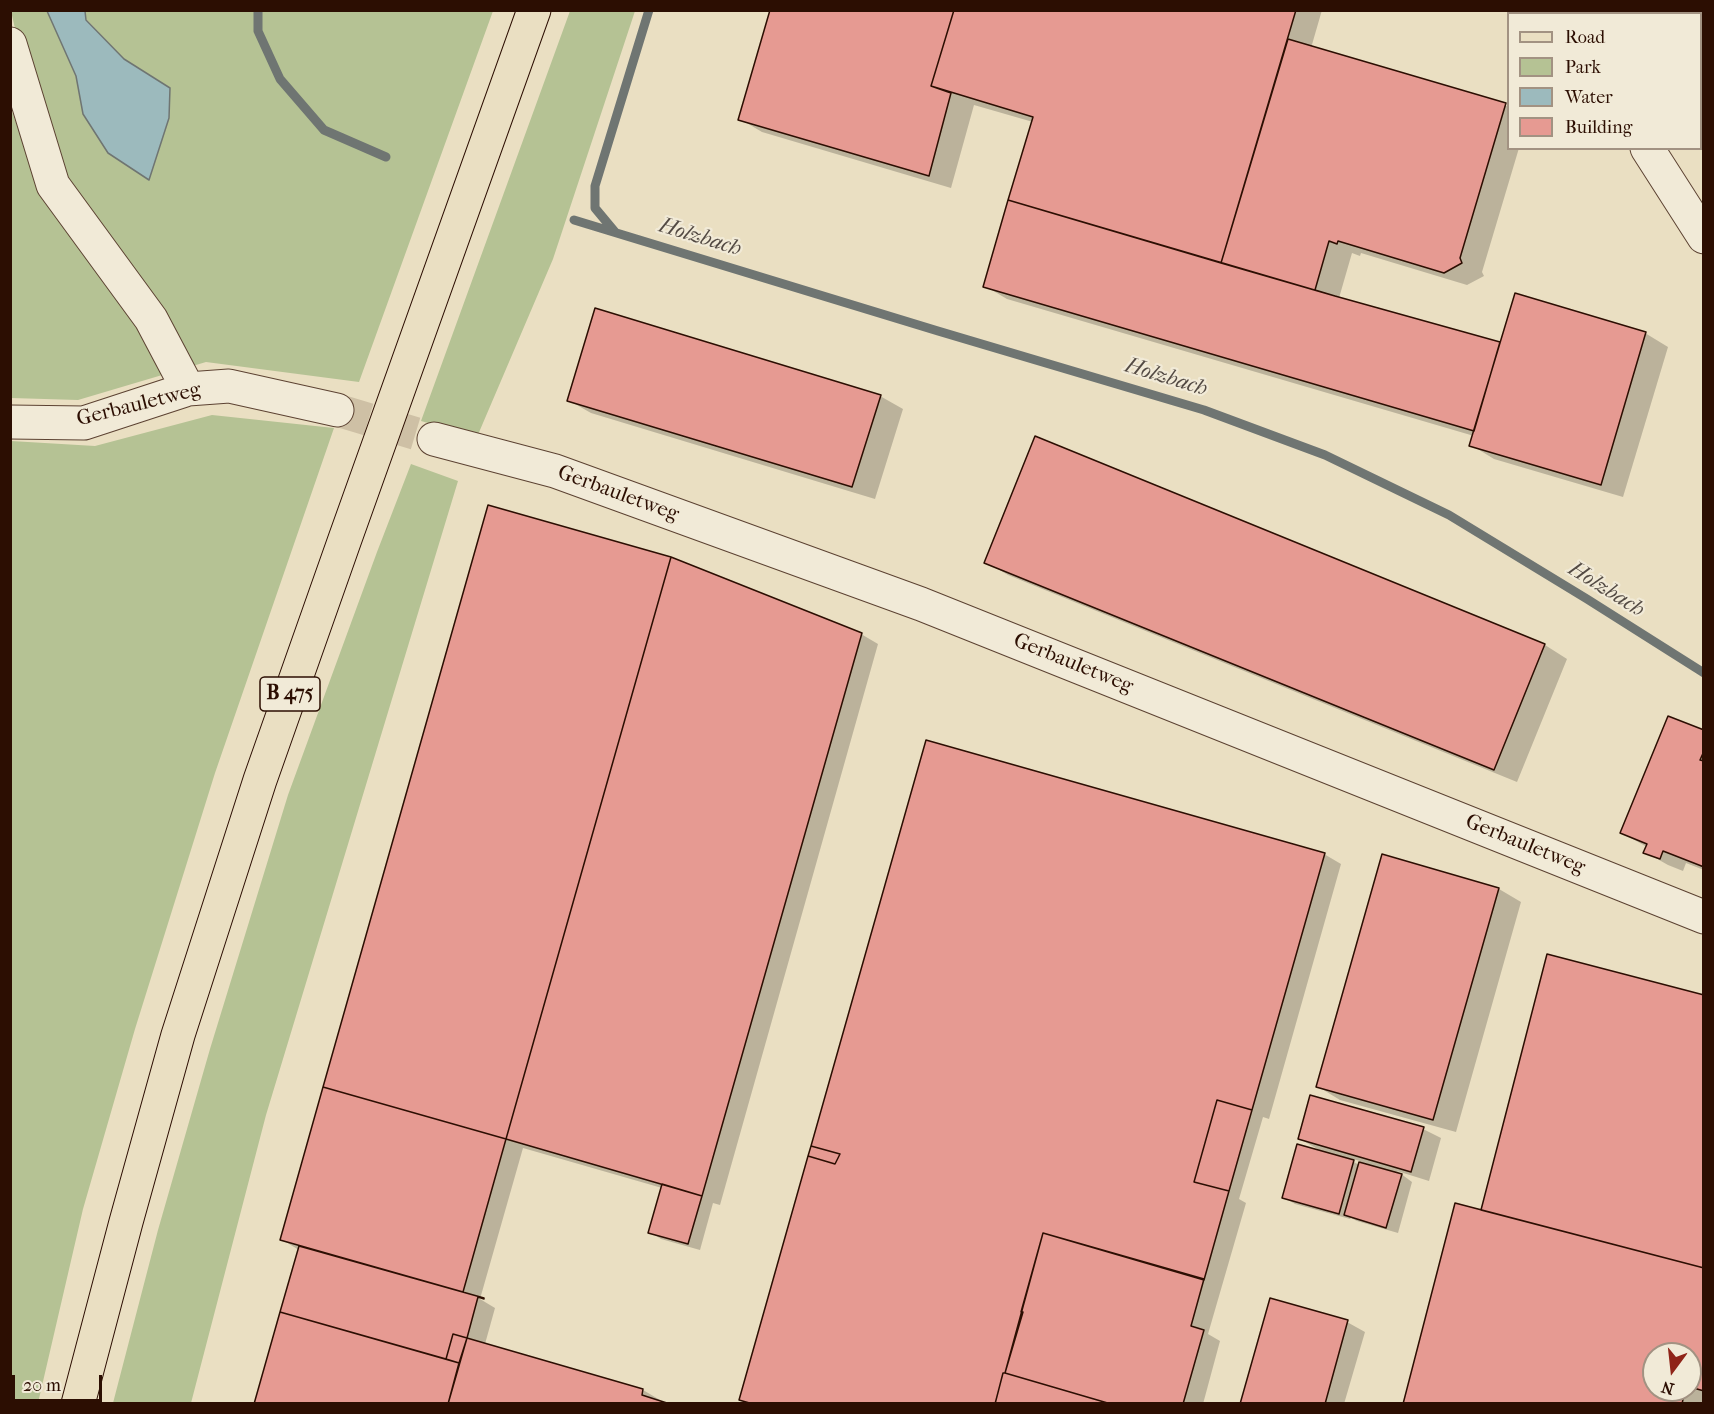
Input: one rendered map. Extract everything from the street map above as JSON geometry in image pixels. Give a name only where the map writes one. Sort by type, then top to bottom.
[{"type":"main road","name":"B 475","points":[[80,1397],[178,1035],[260,780],[534,10]]},
{"type":"street","points":[[10,44],[53,185],[151,319],[188,388]]},
{"type":"street","points":[[1648,150],[1704,237]]},
{"type":"street","name":"Gerbauletweg","points":[[10,422],[84,423],[188,388],[229,387],[337,410]]},
{"type":"street","name":"Gerbauletweg","points":[[434,439],[555,471],[921,604],[1704,917]]},
{"type":"green space","points":[[11,11],[47,11],[76,76],[83,114],[149,179],[169,118],[170,88],[124,59],[86,19],[85,11],[493,11],[359,382],[206,362],[78,400],[11,398],[10,106],[26,151],[63,176],[26,77]]},
{"type":"green space","points":[[570,11],[635,11],[553,259],[477,437],[421,421]]},
{"type":"green space","points":[[212,415],[334,428],[215,773],[135,1029],[83,1209],[38,1403],[11,1403],[11,441],[95,446]]},
{"type":"green space","points":[[411,464],[458,481],[266,1115],[191,1403],[113,1403],[158,1230],[210,1049],[288,795]]},
{"type":"water","points":[[47,11],[85,11],[86,20],[124,59],[170,88],[169,118],[149,180],[108,153],[83,114],[76,76]]},
{"type":"building","points":[[770,10],[954,10],[931,86],[951,93],[929,176],[738,120]]},
{"type":"building","points":[[954,10],[1296,10],[1221,263],[1008,200],[1033,117],[931,86]]},
{"type":"building","points":[[1660,10],[1704,10],[1704,41],[1702,41],[1702,12],[1660,12]]},
{"type":"building","points":[[1288,39],[1506,103],[1460,258],[1462,263],[1444,273],[1338,241],[1337,244],[1329,241],[1315,290],[1335,296],[1221,263]]},
{"type":"building","points":[[1008,200],[1500,342],[1474,431],[983,287]]},
{"type":"building","points":[[1515,293],[1646,332],[1601,485],[1469,446]]},
{"type":"building","points":[[595,308],[881,395],[852,487],[567,401]]},
{"type":"building","points":[[1035,436],[1545,644],[1494,770],[984,563]]},
{"type":"building","points":[[488,505],[671,557],[506,1139],[323,1087]]},
{"type":"building","points":[[671,557],[862,633],[702,1196],[506,1139]]},
{"type":"building","points":[[1668,716],[1704,730],[1704,751],[1700,760],[1704,761],[1704,867],[1663,851],[1660,859],[1643,853],[1647,844],[1620,833]]},
{"type":"building","points":[[926,740],[1325,853],[1252,1110],[1217,1100],[1194,1182],[1229,1191],[1204,1280],[1043,1233],[1021,1312],[1023,1312],[995,1404],[753,1404],[739,1400],[808,1156],[835,1164],[840,1154],[811,1146]]},
{"type":"building","points":[[1382,854],[1499,888],[1433,1120],[1316,1087]]},
{"type":"building","points":[[1547,954],[1704,995],[1704,1268],[1481,1210]]},
{"type":"building","points":[[323,1087],[506,1139],[463,1292],[280,1240]]},
{"type":"building","points":[[1310,1095],[1424,1127],[1411,1172],[1298,1139]]},
{"type":"building","points":[[1217,1100],[1252,1110],[1229,1191],[1194,1182]]},
{"type":"building","points":[[1297,1144],[1354,1160],[1339,1214],[1282,1198]]},
{"type":"building","points":[[811,1146],[840,1154],[835,1164],[808,1156]]},
{"type":"building","points":[[1359,1162],[1402,1174],[1386,1228],[1344,1215]]},
{"type":"building","points":[[662,1184],[702,1196],[688,1244],[648,1233]]},
{"type":"building","points":[[1455,1203],[1704,1268],[1704,1391],[1702,1390],[1702,1342],[1642,1342],[1642,1402],[1682,1402],[1682,1404],[1403,1404]]},
{"type":"building","points":[[1043,1233],[1204,1279],[1191,1326],[1204,1330],[1183,1404],[1111,1404],[1005,1373]]},
{"type":"building","points":[[299,1246],[484,1298],[484,1299],[478,1297],[467,1338],[453,1334],[446,1359],[280,1312]]},
{"type":"building","points":[[1270,1298],[1348,1320],[1325,1404],[1240,1404]]},
{"type":"building","points":[[280,1312],[459,1363],[448,1404],[254,1404]]},
{"type":"building","points":[[453,1334],[467,1338],[459,1363],[446,1359]]},
{"type":"building","points":[[467,1338],[643,1389],[642,1395],[670,1404],[448,1404]]},
{"type":"building","points":[[1003,1373],[1005,1373],[1111,1404],[995,1404]]},
{"type":"waterway","name":"Holzbach","points":[[258,10],[258,31],[280,79],[324,130],[386,157]]},
{"type":"waterway","points":[[615,232],[595,208],[595,186],[649,10]]},
{"type":"waterway","name":"Holzbach","points":[[574,220],[1204,410],[1325,455],[1449,515],[1704,673]]},
{"type":"tunnel","points":[[337,410],[434,439]]}]
